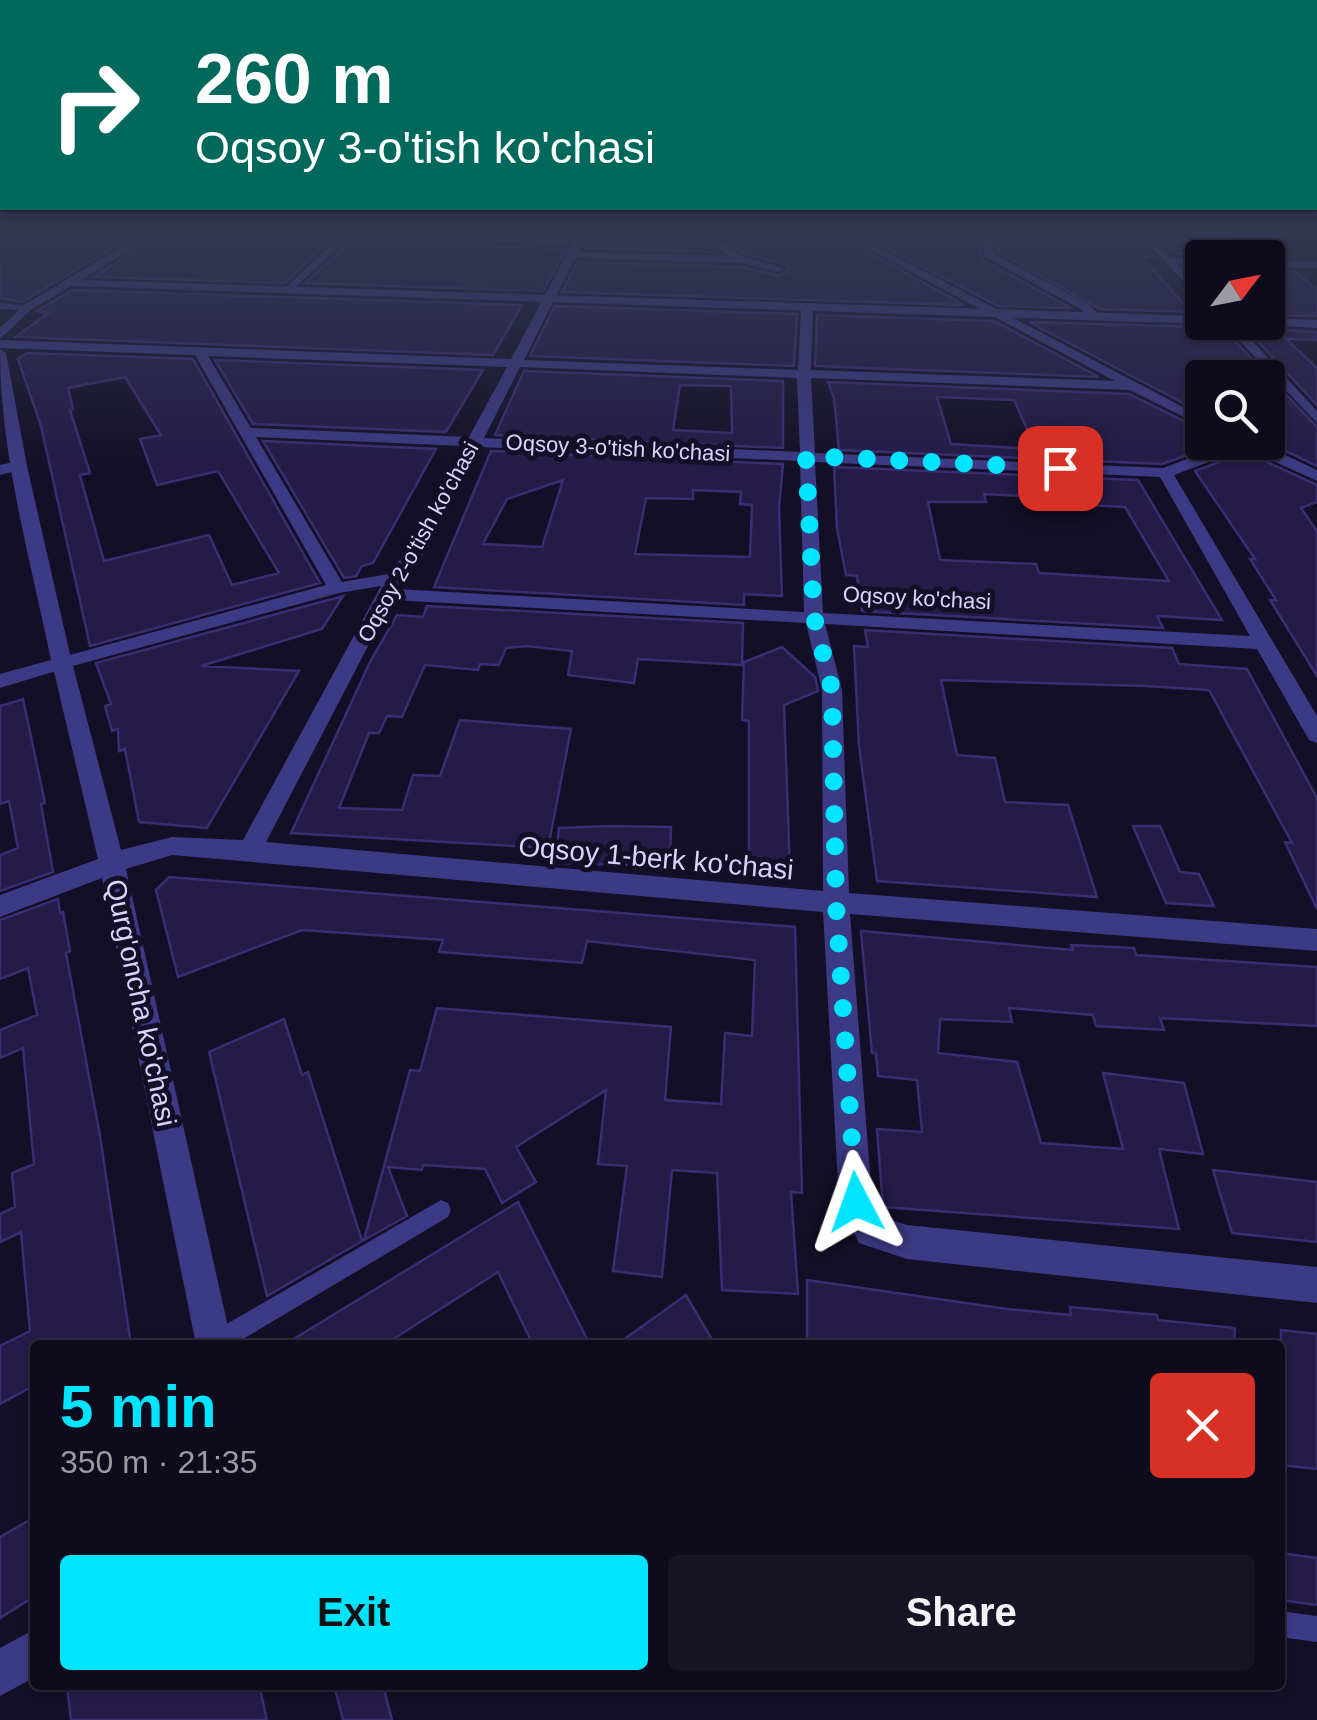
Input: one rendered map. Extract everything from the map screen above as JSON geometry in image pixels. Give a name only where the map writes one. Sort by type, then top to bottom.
[{"type":"street","points":[[0,334],[23,312]]},
{"type":"street","name":"Oqsoy 2-o'tish ko'chasi","points":[[250,850],[390,586],[417,551],[543,312]]},
{"type":"street","points":[[807,312],[804,374],[814,617],[832,690],[836,904],[856,1202],[871,1231],[907,1242],[1317,1285]]},
{"type":"street","points":[[909,312],[1185,320]]},
{"type":"street","points":[[989,312],[1185,414]]},
{"type":"street","points":[[1091,312],[1097,318]]},
{"type":"street","points":[[1285,323],[1317,324]]},
{"type":"street","points":[[1245,340],[1317,419]]},
{"type":"street","points":[[0,344],[1130,386]]},
{"type":"street","points":[[200,352],[337,588]]},
{"type":"street","name":"Qurg'oncha ko'chasi","points":[[0,353],[19,466],[112,864],[213,1340]]},
{"type":"street","name":"Oqsoy 3-o'tish ko'chasi","points":[[249,432],[1166,473]]},
{"type":"street","points":[[1200,460],[1166,473],[1317,735]]},
{"type":"street","points":[[1282,460],[1317,476]]},
{"type":"street","points":[[0,470],[19,466]]},
{"type":"street","name":"Oqsoy ko'chasi","points":[[62,662],[337,588],[390,586],[814,617],[1264,642]]},
{"type":"street","points":[[0,681],[62,662]]},
{"type":"street","name":"Oqsoy 1-berk ko'chasi","points":[[112,864],[172,846],[250,850],[836,904],[1317,940]]},
{"type":"street","points":[[0,906],[112,864]]},
{"type":"street","points":[[0,1674],[30,1654]]},
{"type":"lane","points":[[221,1340],[441,1210]]},
{"type":"lane","points":[[1285,1625],[1317,1629]]},
{"type":"building","points":[[44,312],[518,312],[493,355],[16,337],[48,313]]},
{"type":"building","points":[[552,312],[797,314],[794,366],[530,356]]},
{"type":"building","points":[[1285,312],[1317,312],[1317,316],[1285,315]]},
{"type":"building","points":[[817,315],[994,321],[1099,377],[815,366]]},
{"type":"building","points":[[1029,322],[1185,326],[1185,340],[1234,340],[1253,360],[1185,360],[1185,404]]},
{"type":"building","points":[[1285,330],[1317,332],[1317,340],[1286,339],[1317,368],[1317,405],[1285,371],[1285,360],[1275,360],[1257,340],[1285,340]]},
{"type":"building","points":[[27,353],[193,359],[320,583],[90,646],[41,426],[18,359]],"holes":[[[125,377],[161,435],[140,439],[157,485],[218,471],[279,573],[232,585],[209,535],[104,561],[80,475],[90,473],[70,410],[73,409],[68,388]]]},
{"type":"building","points":[[215,360],[483,370],[446,432],[253,424]]},
{"type":"building","points":[[524,371],[783,381],[783,448],[495,435]],"holes":[[[680,385],[731,386],[732,433],[673,430]]]},
{"type":"building","points":[[828,382],[1129,394],[1185,422],[1185,456],[1162,464],[839,450],[834,398]],"holes":[[[937,397],[1014,400],[1036,449],[951,444]]]},
{"type":"building","points":[[1285,394],[1317,427],[1317,466],[1285,451]]},
{"type":"building","points":[[263,441],[436,449],[373,563],[362,566],[356,576],[344,578]]},
{"type":"building","points":[[491,451],[783,464],[779,508],[782,596],[744,594],[744,605],[434,587]],"holes":[[[563,480],[542,547],[483,544],[507,499]],[[693,490],[741,492],[740,504],[752,505],[750,557],[635,554],[646,498],[693,499]]]},
{"type":"building","points":[[1224,460],[1262,460],[1317,485],[1317,502],[1301,508],[1317,531],[1317,676],[1270,600],[1276,600],[1250,559],[1255,559],[1195,471]]},
{"type":"building","points":[[834,467],[1138,480],[1222,620],[1157,616],[1163,628],[862,611],[857,576],[846,575],[837,528]],"holes":[[[984,494],[1063,498],[1067,504],[1125,507],[1169,581],[1039,573],[1036,564],[940,560],[928,502],[986,502]]]},
{"type":"building","points":[[343,596],[322,629],[201,666],[299,671],[207,828],[139,822],[125,749],[119,751],[118,729],[112,731],[105,706],[111,704],[96,663]]},
{"type":"building","points":[[427,606],[743,623],[742,665],[638,659],[634,683],[568,675],[572,651],[526,646],[506,648],[499,665],[480,664],[478,670],[425,665],[402,717],[387,716],[379,733],[369,733],[339,808],[402,810],[413,775],[440,776],[460,720],[571,729],[548,848],[291,833],[371,660],[397,615],[423,617]]},
{"type":"building","points":[[865,630],[1172,648],[1179,664],[1247,669],[1317,798],[1317,909],[1285,842],[1292,843],[1209,690],[941,680],[957,755],[995,758],[1005,802],[1068,805],[1097,897],[877,881],[859,746],[854,646],[868,647]]},
{"type":"building","points":[[782,647],[815,677],[818,691],[784,705],[790,871],[749,869],[749,721],[742,720],[744,662]]},
{"type":"building","points":[[23,699],[45,803],[41,804],[53,872],[0,891],[0,855],[18,848],[9,801],[0,804],[0,706]]},
{"type":"building","points":[[1133,826],[1160,826],[1180,872],[1199,874],[1214,906],[1166,903]]},
{"type":"building","points":[[671,827],[670,866],[555,863],[559,828]]},
{"type":"building","points":[[169,877],[795,927],[802,1193],[791,1192],[798,1294],[722,1290],[717,1173],[672,1170],[662,1277],[613,1271],[627,1166],[598,1164],[606,1090],[516,1147],[536,1182],[502,1203],[485,1169],[388,1167],[407,1216],[364,1240],[410,1070],[420,1071],[437,1008],[671,1027],[665,1100],[721,1104],[725,1033],[752,1036],[755,960],[587,941],[582,963],[439,952],[443,940],[302,930],[178,977],[156,890]]},
{"type":"building","points":[[58,899],[60,913],[63,912],[70,951],[66,953],[100,1136],[130,1340],[30,1340],[30,1388],[0,1404],[0,1346],[30,1331],[21,1232],[0,1242],[0,1214],[15,1207],[12,1173],[34,1164],[23,1048],[0,1058],[0,1030],[37,1015],[28,968],[0,979],[0,920]]},
{"type":"building","points":[[861,931],[1073,950],[1071,945],[1134,948],[1136,955],[1317,967],[1317,1026],[1160,1018],[1164,1030],[1096,1026],[1093,1015],[1009,1008],[1012,1022],[940,1019],[938,1053],[1017,1062],[1041,1143],[1123,1149],[1103,1073],[1184,1083],[1203,1154],[1159,1149],[1179,1229],[883,1207],[877,1129],[922,1132],[917,1080],[878,1076],[876,1053],[872,1053]]},
{"type":"building","points":[[284,1019],[302,1075],[308,1072],[362,1241],[267,1296],[209,1052]]},
{"type":"building","points":[[1213,1170],[1317,1182],[1317,1242],[1232,1233]]},
{"type":"building","points":[[518,1202],[587,1340],[531,1340],[498,1272],[392,1340],[292,1340]]},
{"type":"building","points":[[807,1280],[1007,1309],[1071,1315],[1070,1307],[1157,1315],[1158,1320],[1235,1328],[1234,1340],[807,1340]]},
{"type":"building","points":[[686,1295],[712,1340],[623,1340]]},
{"type":"building","points":[[1281,1330],[1317,1334],[1317,1469],[1285,1466],[1285,1340],[1281,1340]]},
{"type":"building","points":[[30,1520],[30,1599],[0,1618],[0,1537]]},
{"type":"building","points":[[1285,1554],[1317,1558],[1317,1605],[1285,1601]]},
{"type":"building","points":[[68,1690],[260,1690],[267,1720],[71,1720]]},
{"type":"building","points":[[335,1690],[384,1690],[392,1720],[343,1720]]},
{"type":"route","points":[[856,1202],[836,904],[832,690],[814,617],[806,456],[1060,468]]}]
